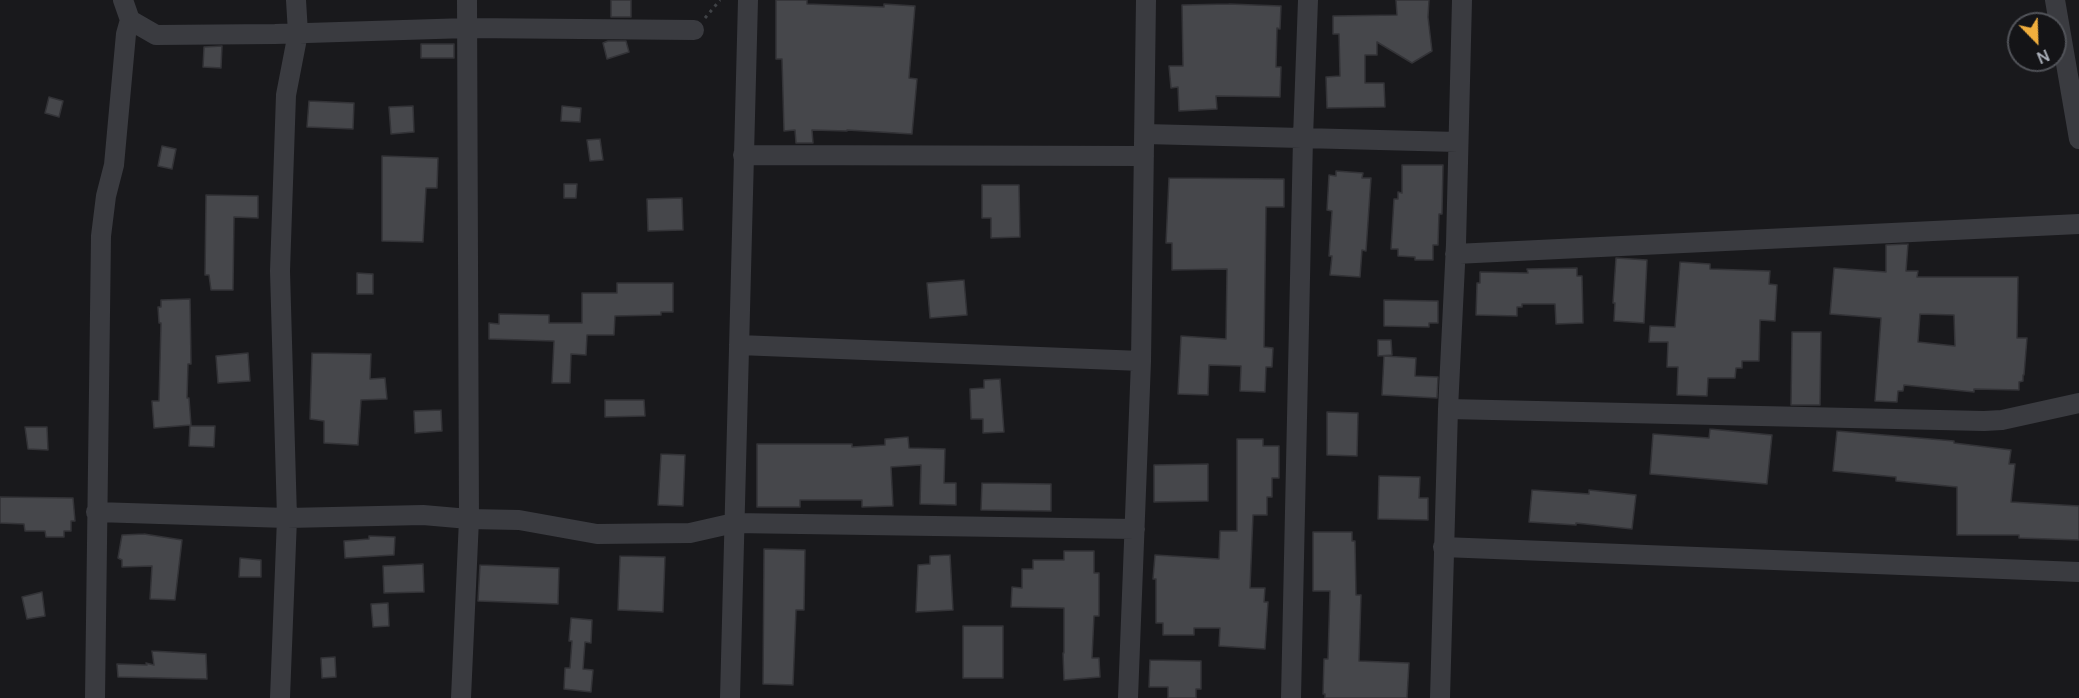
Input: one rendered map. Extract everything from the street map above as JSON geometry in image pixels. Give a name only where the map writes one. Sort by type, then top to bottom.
[{"type":"street","points":[[95,698],[96,512],[102,236],[106,196],[114,165],[126,34],[130,20],[123,0]]},
{"type":"street","points":[[280,698],[287,518],[280,271],[286,95],[298,33],[296,0]]},
{"type":"street","points":[[461,698],[469,519],[467,0]]},
{"type":"street","points":[[730,698],[748,0]]},
{"type":"street","points":[[1128,698],[1141,362],[1146,0]]},
{"type":"street","points":[[1291,698],[1308,0]]},
{"type":"street","points":[[1440,698],[1462,0]]},
{"type":"street","points":[[2055,0],[2075,94],[2079,138]]},
{"type":"street","points":[[130,20],[156,35],[468,28],[694,30]]},
{"type":"street","points":[[1145,134],[1458,142]]},
{"type":"street","points":[[743,155],[1144,156]]},
{"type":"street","points":[[1455,249],[2079,224]]},
{"type":"street","points":[[739,345],[1141,362]]},
{"type":"street","points":[[1448,409],[1984,421],[2002,420],[2079,402]]},
{"type":"street","points":[[96,512],[287,518],[423,515],[519,520],[597,534],[690,532],[734,524],[1135,529]]},
{"type":"street","points":[[1443,547],[2079,572]]},
{"type":"building","points":[[611,0],[631,0],[631,17],[611,17]]},
{"type":"building","points":[[776,0],[807,0],[807,4],[915,6],[909,78],[917,79],[912,134],[812,130],[813,143],[796,143],[795,130],[784,131],[782,59],[776,59]]},
{"type":"building","points":[[1396,0],[1429,0],[1428,17],[1432,51],[1412,63],[1377,42],[1377,55],[1365,55],[1365,83],[1384,83],[1385,107],[1327,108],[1326,77],[1340,76],[1339,34],[1333,34],[1333,16],[1397,15]]},
{"type":"building","points":[[1182,5],[1281,6],[1280,29],[1277,28],[1276,67],[1281,67],[1280,97],[1216,96],[1217,109],[1179,111],[1178,87],[1171,88],[1169,66],[1183,66]]},
{"type":"building","points":[[626,41],[629,52],[607,59],[603,43]]},
{"type":"building","points":[[421,44],[454,44],[454,58],[421,58]]},
{"type":"building","points":[[222,46],[221,68],[203,67],[204,47]]},
{"type":"building","points":[[49,97],[63,101],[59,117],[45,113]]},
{"type":"building","points":[[309,101],[354,103],[353,129],[307,127]]},
{"type":"building","points":[[413,106],[414,132],[391,134],[389,107]]},
{"type":"building","points":[[562,106],[581,108],[580,122],[561,121]]},
{"type":"building","points":[[600,139],[603,160],[590,161],[587,140]]},
{"type":"building","points":[[162,146],[176,149],[172,169],[158,166]]},
{"type":"building","points":[[382,156],[438,158],[437,188],[426,188],[423,242],[382,241]]},
{"type":"building","points":[[1402,165],[1443,165],[1442,214],[1439,214],[1438,245],[1433,245],[1433,260],[1415,260],[1415,257],[1398,256],[1398,249],[1391,249],[1394,199],[1398,199],[1398,192],[1402,193]]},
{"type":"building","points":[[1336,171],[1363,173],[1362,178],[1371,178],[1366,251],[1362,250],[1360,277],[1330,275],[1332,211],[1327,210],[1329,175],[1336,176]]},
{"type":"building","points":[[1169,178],[1284,179],[1284,207],[1266,207],[1264,347],[1273,348],[1272,367],[1266,367],[1265,392],[1240,391],[1241,366],[1209,365],[1208,395],[1178,394],[1181,336],[1226,339],[1227,269],[1172,270],[1172,243],[1166,243]]},
{"type":"building","points":[[564,184],[577,184],[576,198],[564,198]]},
{"type":"building","points":[[982,185],[1019,185],[1020,237],[991,238],[991,218],[982,218]]},
{"type":"building","points":[[206,195],[258,196],[258,218],[234,217],[233,290],[211,290],[209,275],[205,275]]},
{"type":"building","points":[[682,198],[683,230],[648,231],[647,199]]},
{"type":"building","points":[[1908,244],[1906,271],[1918,271],[1917,277],[2018,277],[2017,338],[2027,338],[2024,375],[2023,381],[2019,382],[2019,390],[1974,389],[1974,392],[1904,385],[1903,391],[1898,391],[1897,402],[1875,401],[1881,318],[1830,314],[1834,268],[1886,272],[1886,245]],"holes":[[[1920,314],[1954,315],[1955,346],[1918,342]]]},
{"type":"building","points":[[1616,258],[1647,260],[1644,323],[1614,321]]},
{"type":"building","points":[[1680,262],[1710,264],[1710,269],[1770,271],[1769,284],[1777,285],[1775,321],[1760,320],[1759,361],[1742,361],[1742,368],[1736,368],[1735,378],[1708,378],[1707,396],[1677,395],[1678,367],[1667,367],[1668,342],[1649,342],[1650,326],[1675,327]]},
{"type":"building","points":[[1577,268],[1577,276],[1582,276],[1583,323],[1556,324],[1555,304],[1522,304],[1522,307],[1517,307],[1517,316],[1476,315],[1477,283],[1480,283],[1480,272],[1528,273],[1527,269]]},
{"type":"building","points":[[357,273],[373,274],[373,294],[357,294]]},
{"type":"building","points":[[964,280],[967,315],[930,318],[927,283]]},
{"type":"building","points":[[617,283],[673,283],[673,312],[661,312],[661,315],[615,316],[614,335],[587,335],[586,355],[571,354],[570,383],[552,383],[554,341],[489,339],[489,323],[499,324],[499,314],[549,315],[549,323],[582,323],[582,293],[617,293]]},
{"type":"building","points":[[190,299],[191,364],[188,364],[187,398],[189,398],[191,425],[154,428],[152,401],[159,401],[161,323],[159,323],[158,307],[161,307],[161,300]]},
{"type":"building","points":[[1384,300],[1438,301],[1438,323],[1429,323],[1429,327],[1384,326]]},
{"type":"building","points":[[1792,332],[1821,332],[1820,405],[1791,405]]},
{"type":"building","points":[[1378,340],[1391,340],[1392,355],[1378,356]]},
{"type":"building","points":[[248,353],[250,381],[218,383],[216,356]]},
{"type":"building","points":[[312,353],[371,354],[370,379],[385,378],[387,399],[361,400],[358,445],[324,443],[324,421],[310,419]]},
{"type":"building","points":[[1384,356],[1416,358],[1415,376],[1438,377],[1437,398],[1382,395]]},
{"type":"building","points":[[1000,379],[1004,432],[983,433],[983,419],[971,419],[970,389],[984,388],[984,380]]},
{"type":"building","points":[[605,400],[644,400],[645,416],[605,417]]},
{"type":"building","points":[[441,410],[442,431],[415,433],[414,411]]},
{"type":"building","points":[[1327,412],[1358,413],[1357,456],[1327,455]]},
{"type":"building","points":[[190,426],[215,426],[214,447],[189,446]]},
{"type":"building","points":[[25,427],[47,427],[48,450],[28,449]]},
{"type":"building","points":[[1710,429],[1772,435],[1767,484],[1650,474],[1653,434],[1709,438]]},
{"type":"building","points":[[1837,431],[1954,441],[1954,443],[2011,450],[2009,464],[2015,464],[2011,502],[2079,506],[2079,540],[2019,538],[2019,535],[1957,535],[1957,487],[1896,481],[1896,477],[1833,471]]},
{"type":"building","points":[[908,437],[909,448],[945,449],[944,483],[956,483],[956,505],[920,504],[921,465],[891,467],[893,506],[862,507],[862,500],[800,500],[800,507],[757,507],[757,444],[852,444],[852,447],[885,445],[885,439]]},
{"type":"building","points":[[1237,439],[1263,439],[1263,446],[1279,446],[1279,478],[1272,478],[1272,497],[1267,497],[1267,515],[1253,515],[1250,588],[1265,588],[1264,602],[1268,602],[1265,649],[1219,646],[1220,628],[1194,628],[1194,635],[1163,635],[1163,623],[1156,623],[1156,579],[1153,579],[1155,555],[1219,559],[1220,531],[1237,531]]},
{"type":"building","points":[[661,454],[685,455],[683,506],[658,505]]},
{"type":"building","points":[[1208,464],[1208,501],[1154,502],[1154,465]]},
{"type":"building","points":[[1379,476],[1420,477],[1419,498],[1428,498],[1428,520],[1378,519]]},
{"type":"building","points":[[982,483],[1051,484],[1051,511],[981,510]]},
{"type":"building","points":[[1532,490],[1589,494],[1589,490],[1636,495],[1632,529],[1576,523],[1576,525],[1529,522]]},
{"type":"building","points":[[0,497],[73,498],[75,521],[71,521],[71,531],[64,531],[64,537],[46,537],[45,531],[25,531],[24,524],[0,523]]},
{"type":"building","points":[[1313,532],[1352,532],[1352,541],[1355,541],[1356,595],[1361,595],[1359,661],[1409,663],[1407,698],[1325,698],[1323,694],[1324,659],[1328,659],[1330,591],[1313,591]]},
{"type":"building","points":[[144,534],[182,540],[175,600],[150,599],[152,566],[122,567],[122,560],[118,558],[122,535]]},
{"type":"building","points":[[369,536],[395,537],[394,555],[345,558],[344,541],[369,539]]},
{"type":"building","points":[[764,549],[805,550],[804,610],[796,610],[793,685],[763,684]]},
{"type":"building","points":[[1064,551],[1094,551],[1094,573],[1099,573],[1099,616],[1094,616],[1092,658],[1099,658],[1100,677],[1064,680],[1064,608],[1011,607],[1012,587],[1022,588],[1022,569],[1033,569],[1033,560],[1064,560]]},
{"type":"building","points":[[950,555],[953,610],[916,612],[918,565],[930,564],[930,556]]},
{"type":"building","points":[[620,556],[665,557],[663,612],[618,610]]},
{"type":"building","points":[[240,558],[261,560],[261,577],[239,577]]},
{"type":"building","points":[[423,564],[424,592],[384,593],[383,566]]},
{"type":"building","points":[[480,565],[559,568],[558,604],[478,601]]},
{"type":"building","points":[[42,592],[45,616],[27,619],[22,597]]},
{"type":"building","points":[[388,603],[389,626],[373,627],[371,604]]},
{"type":"building","points":[[571,618],[592,620],[591,643],[585,642],[583,669],[593,670],[591,692],[564,689],[565,668],[570,668]]},
{"type":"building","points":[[963,626],[1003,626],[1003,678],[963,678]]},
{"type":"building","points":[[152,651],[206,654],[207,679],[118,677],[117,664],[154,665]]},
{"type":"building","points":[[335,657],[336,677],[322,678],[321,658]]},
{"type":"building","points":[[1150,660],[1201,661],[1201,689],[1196,689],[1196,698],[1168,698],[1168,687],[1149,687]]}]
